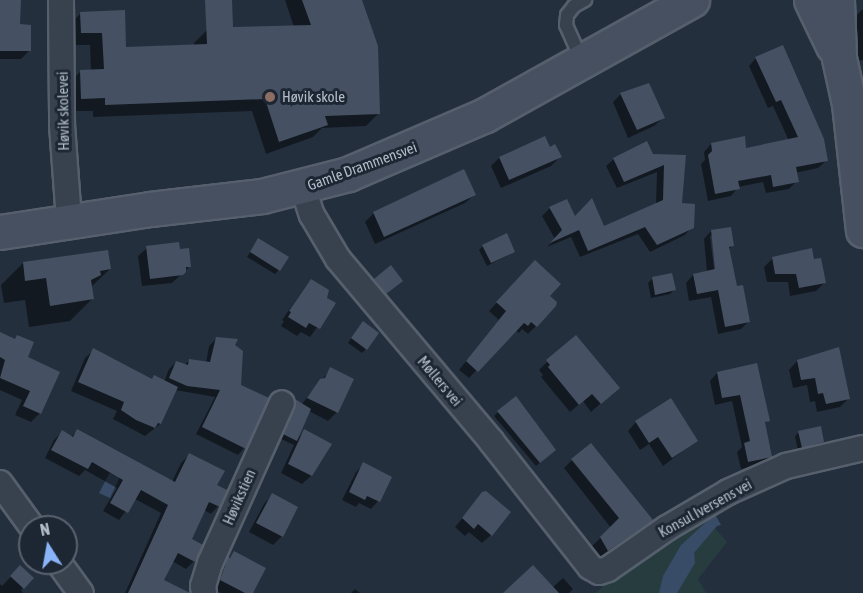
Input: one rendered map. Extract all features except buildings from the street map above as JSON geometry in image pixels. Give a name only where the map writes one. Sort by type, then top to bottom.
[{"type":"main road","name":"Gamle Drammensvei","points":[[0,232],[150,209],[233,201],[303,188],[348,174],[437,138],[582,62],[692,0]]},
{"type":"main road","points":[[811,0],[839,58]]},
{"type":"main road","points":[[837,0],[839,58],[849,105],[863,230]]},
{"type":"street","name":"Høvik skolevei","points":[[61,0],[62,125],[69,221]]},
{"type":"street","name":"Møllers vei","points":[[303,188],[312,215],[339,259],[491,441],[590,567]]},
{"type":"street","name":"Høvikstien","points":[[204,593],[203,586],[210,563],[282,403]]},
{"type":"street","name":"Konsul Iversens vei","points":[[590,567],[599,572],[609,569],[687,516],[728,492],[776,470],[863,448]]},
{"type":"street","points":[[0,483],[23,515]]},
{"type":"street","points":[[68,575],[81,593]]},
{"type":"lane","points":[[582,62],[566,25],[567,15],[574,6],[585,0]]},
{"type":"green space","points":[[691,501],[727,542],[698,579],[706,593],[596,593]]},
{"type":"water","points":[[110,472],[120,477],[110,498],[99,493]]},
{"type":"water","points":[[713,516],[716,516],[721,525],[717,526],[694,553],[695,563],[677,593],[659,593],[663,576],[681,545]]},
{"type":"place","name":"Høvik skole","points":[[270,97]]}]
